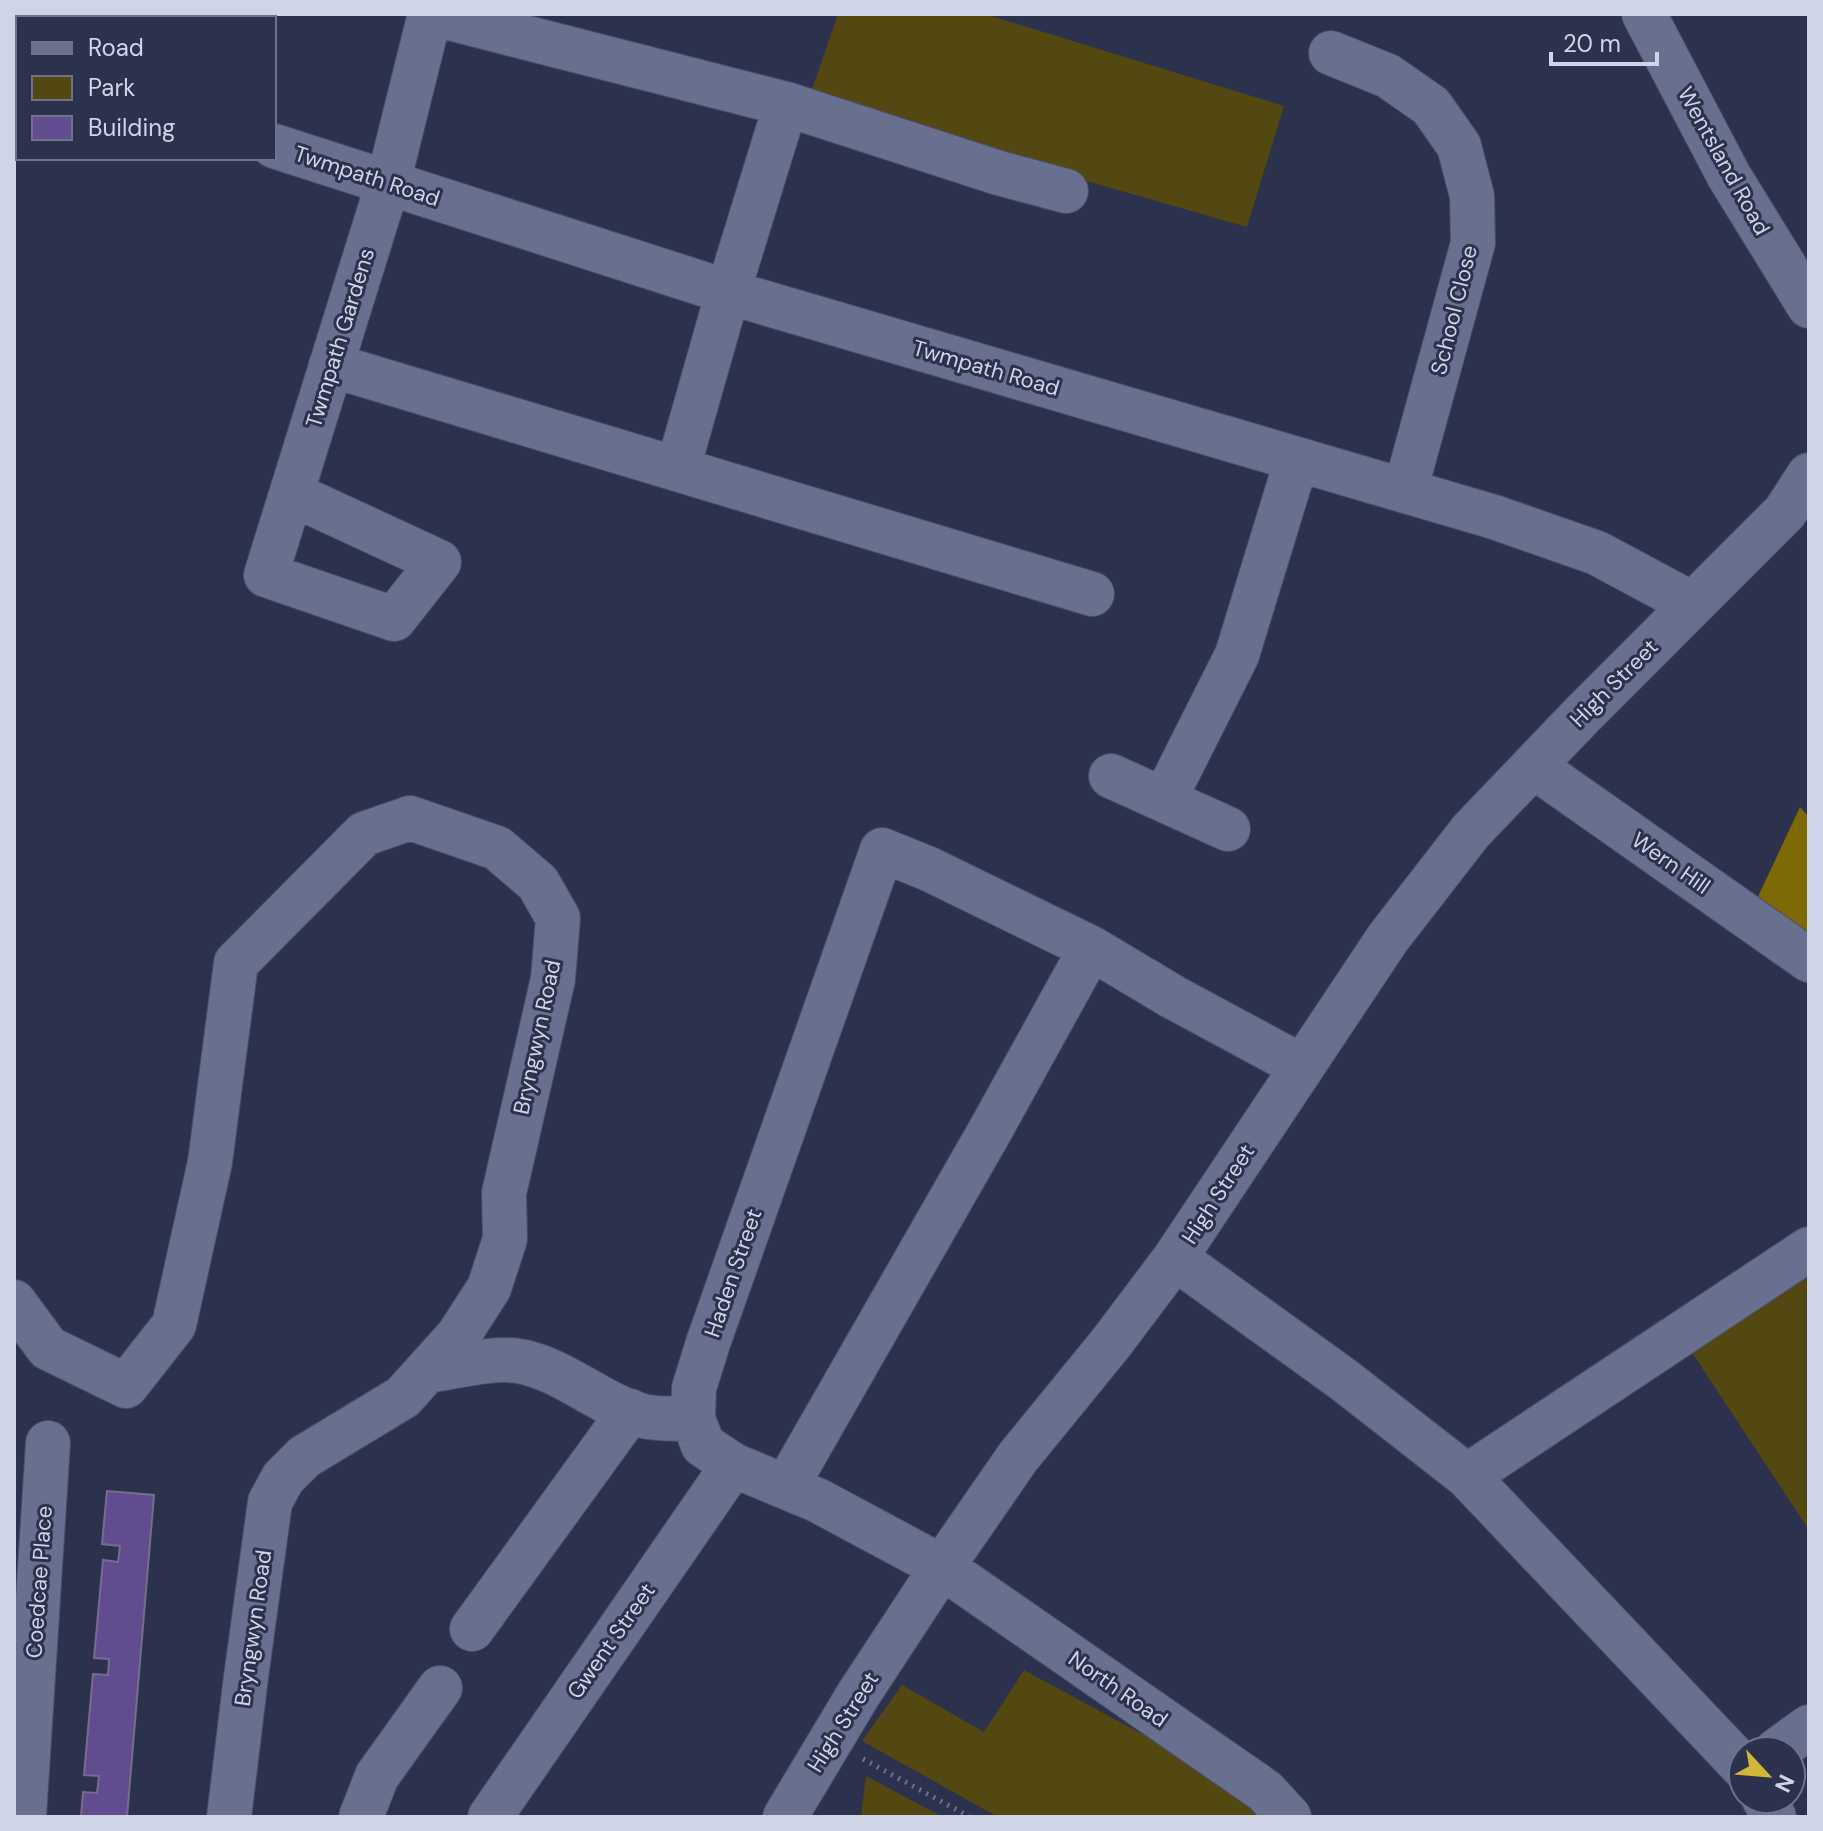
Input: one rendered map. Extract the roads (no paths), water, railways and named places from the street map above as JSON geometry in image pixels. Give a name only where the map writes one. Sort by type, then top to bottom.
[{"type":"street","points":[[432,14],[786,104],[999,173],[1066,191]]},
{"type":"street","name":"Twmpath Gardens","points":[[292,494],[388,183],[432,14]]},
{"type":"street","name":"Wentsland Road","points":[[1644,14],[1729,176],[1809,306]]},
{"type":"street","name":"School Close","points":[[1331,53],[1388,76],[1431,106],[1459,146],[1472,196],[1473,243],[1405,491]]},
{"type":"street","points":[[678,468],[786,104]]},
{"type":"street","name":"Twmpath Road","points":[[276,147],[728,292],[1494,517],[1597,553],[1692,604]]},
{"type":"street","points":[[331,365],[1092,594]]},
{"type":"street","points":[[1164,800],[1237,655],[1297,459]]},
{"type":"street","name":"High Street","points":[[785,1817],[942,1567],[1018,1457],[1111,1343],[1175,1258],[1388,938],[1471,831],[1785,512],[1809,475]]},
{"type":"street","name":"Wern Hill","points":[[1533,766],[1809,960]]},
{"type":"street","points":[[1111,776],[1228,829]]},
{"type":"street","name":"Bryngwyn Road","points":[[14,1302],[48,1348],[126,1386],[174,1325],[210,1162],[236,963],[364,834],[410,818],[497,848],[538,883],[558,918],[553,979],[504,1193],[505,1239],[489,1288],[458,1336],[403,1397],[304,1457],[283,1478],[270,1502],[229,1817]]},
{"type":"street","name":"Haden Street","points":[[693,1419],[694,1388],[708,1343],[882,850],[929,869],[1091,948]]},
{"type":"street","points":[[786,1487],[984,1143],[1091,948],[1173,997],[1301,1066]]},
{"type":"street","points":[[1467,1476],[1809,1249]]},
{"type":"street","points":[[1175,1258],[1344,1380],[1467,1476],[1727,1750]]},
{"type":"street","points":[[427,1371],[482,1362],[518,1361],[570,1381],[645,1417],[693,1419],[703,1445],[733,1465],[817,1500],[942,1567]]},
{"type":"street","points":[[472,1629],[630,1411]]},
{"type":"street","name":"Coedcae Place","points":[[24,1817],[48,1443]]},
{"type":"street","name":"Gwent Street","points":[[490,1817],[733,1465]]},
{"type":"street","name":"North Road","points":[[942,1567],[1265,1791],[1289,1817]]},
{"type":"street","points":[[361,1817],[377,1776],[440,1688]]}]
